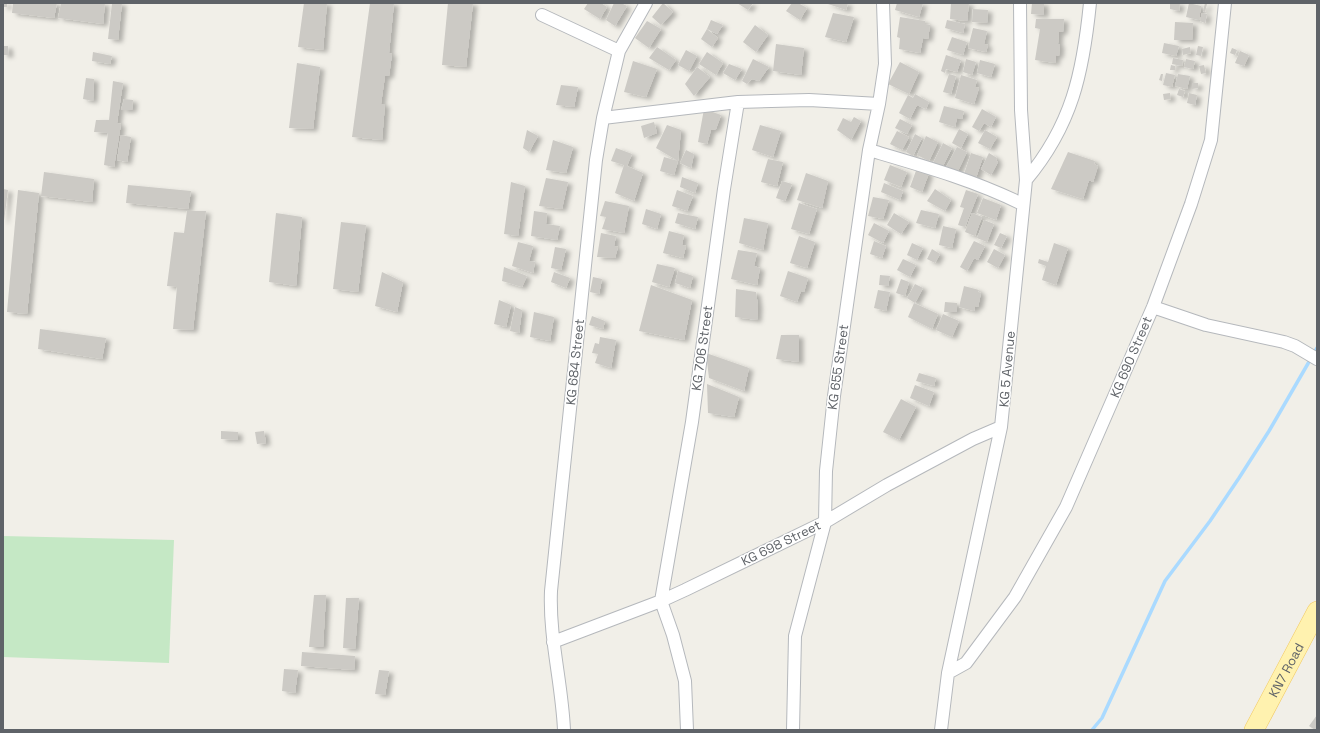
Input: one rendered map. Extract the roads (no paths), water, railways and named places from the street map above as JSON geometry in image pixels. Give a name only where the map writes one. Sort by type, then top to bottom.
[{"type":"main road","name":"KN7 Road","points":[[1254,730],[1317,611]]},
{"type":"street","name":"KG 684 Street","points":[[564,730],[562,704],[553,642],[551,591],[595,168],[603,118],[619,51],[646,3]]},
{"type":"street","name":"KG 655 Street","points":[[793,730],[795,636],[825,522],[826,471],[834,396],[869,150],[879,104],[885,64],[883,3]]},
{"type":"street","name":"KG 5 Avenue","points":[[941,730],[948,673],[1001,427],[1022,204],[1026,180],[1021,110],[1020,3]]},
{"type":"street","points":[[1026,180],[1044,159],[1073,100],[1080,72],[1090,3]]},
{"type":"street","name":"KG 690 Street","points":[[948,673],[966,663],[1014,597],[1066,507],[1153,308],[1210,146],[1225,3]]},
{"type":"street","points":[[542,15],[619,51]]},
{"type":"street","points":[[603,118],[738,102],[809,100],[879,104]]},
{"type":"street","name":"KG 706 Street","points":[[687,730],[685,681],[673,635],[661,601],[692,422],[724,189],[738,102]]},
{"type":"street","points":[[869,150],[927,167],[1000,193],[1022,204]]},
{"type":"street","points":[[1153,308],[1206,326],[1284,342],[1313,357]]},
{"type":"street","name":"KG 698 Street","points":[[553,642],[661,601],[825,522],[887,485],[973,439],[1001,427]]},
{"type":"waterway","points":[[1092,730],[1102,718],[1165,581],[1210,521],[1239,478],[1269,431],[1317,348]]}]
